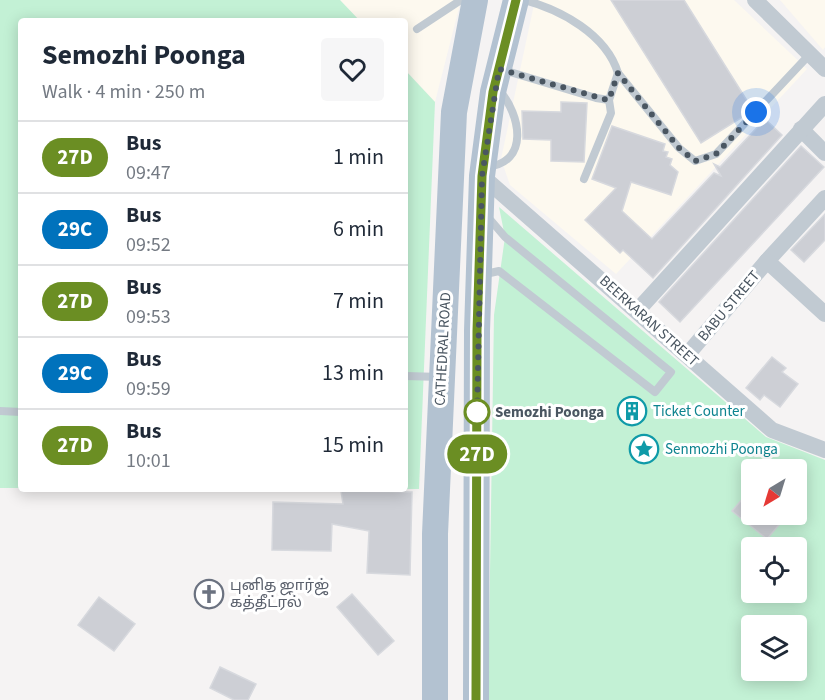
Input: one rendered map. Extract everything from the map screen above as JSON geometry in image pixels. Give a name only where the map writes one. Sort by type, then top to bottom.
[{"type":"main road","name":"CATHEDRAL ROAD","points":[[435,700],[435,534],[454,112],[475,0]]},
{"type":"main road","points":[[476,700],[479,275],[482,172],[497,77],[516,0]]},
{"type":"street","points":[[755,0],[825,69]]},
{"type":"street","points":[[638,310],[825,104]]},
{"type":"street","points":[[801,129],[825,153]]},
{"type":"street","name":"BEERKARAN STREET","points":[[482,172],[772,430],[825,450]]},
{"type":"street","points":[[767,261],[825,198]]},
{"type":"street","name":"BABU STREET","points":[[687,355],[767,261],[825,314]]},
{"type":"lane","points":[[417,28],[461,0]]},
{"type":"lane","points":[[524,0],[577,24],[601,42],[613,58],[618,73],[679,148],[695,161],[716,154],[810,54]]},
{"type":"lane","points":[[584,179],[611,113],[609,100],[618,73]]},
{"type":"lane","points":[[497,77],[609,100]]},
{"type":"lane","points":[[479,275],[499,271],[655,392],[671,372],[505,237],[480,209]]},
{"type":"lane","points":[[408,376],[442,377]]},
{"type":"lane","points":[[0,411],[18,412]]},
{"type":"shaded area","points":[[340,0],[461,0],[435,102],[408,73],[408,18],[357,18]]},
{"type":"shaded area","points":[[535,0],[734,0],[807,69],[616,274],[510,185],[501,159]]},
{"type":"shaded area","points":[[780,0],[825,0],[825,47],[823,50]]},
{"type":"green space","points":[[0,0],[340,0],[357,18],[18,18],[18,488],[0,488]]},
{"type":"green space","points":[[408,73],[435,102],[419,489],[408,489]]},
{"type":"green space","name":"Senmozhi Poonga","points":[[499,207],[766,437],[825,460],[825,700],[488,700],[494,315],[505,237]]},
{"type":"building","points":[[611,0],[684,0],[751,107],[741,118],[701,143]]},
{"type":"building","points":[[561,102],[587,103],[584,162],[551,161],[551,140],[523,139],[522,111],[561,112]]},
{"type":"building","points":[[765,119],[782,135],[653,278],[623,250],[620,253],[585,220],[616,188],[592,179],[612,126],[665,144],[663,151],[668,152],[666,157],[672,159],[670,165],[678,172],[671,195],[631,182],[622,211],[652,239],[714,173],[721,176],[714,164],[720,167]]},
{"type":"building","points":[[801,146],[824,167],[680,322],[659,302]]},
{"type":"building","points":[[825,214],[825,240],[804,262],[791,250]]},
{"type":"building","points":[[772,357],[786,368],[782,372],[798,384],[780,407],[764,395],[760,400],[746,388]]},
{"type":"building","points":[[341,492],[412,492],[410,575],[367,573],[369,531],[332,524],[331,551],[272,550],[273,502],[343,504]]},
{"type":"building","points":[[741,501],[741,518],[732,511]]},
{"type":"building","points":[[750,525],[779,525],[769,537],[764,537]]},
{"type":"building","points":[[352,594],[394,641],[378,655],[337,607]]},
{"type":"building","points":[[99,597],[135,624],[114,651],[78,625]]},
{"type":"building","points":[[220,667],[256,684],[248,700],[234,700],[210,688]]},
{"type":"bus line","name":"27D","points":[[476,700],[477,331],[482,176],[493,92],[516,0]]},
{"type":"place","name":"Ticket Counter","points":[[632,411]]},
{"type":"place","name":"Semozhi Poonga","points":[[477,412]]},
{"type":"place","name":"Senmozhi Poonga","points":[[644,449]]},
{"type":"place","name":"புனித ஜார்ஜ் கத்தீட்ரல்","points":[[209,594]]},
{"type":"route","points":[[477,412],[477,417],[482,176],[493,92],[499,69],[609,100],[618,73],[679,148],[695,161],[716,154],[756,112]]}]
